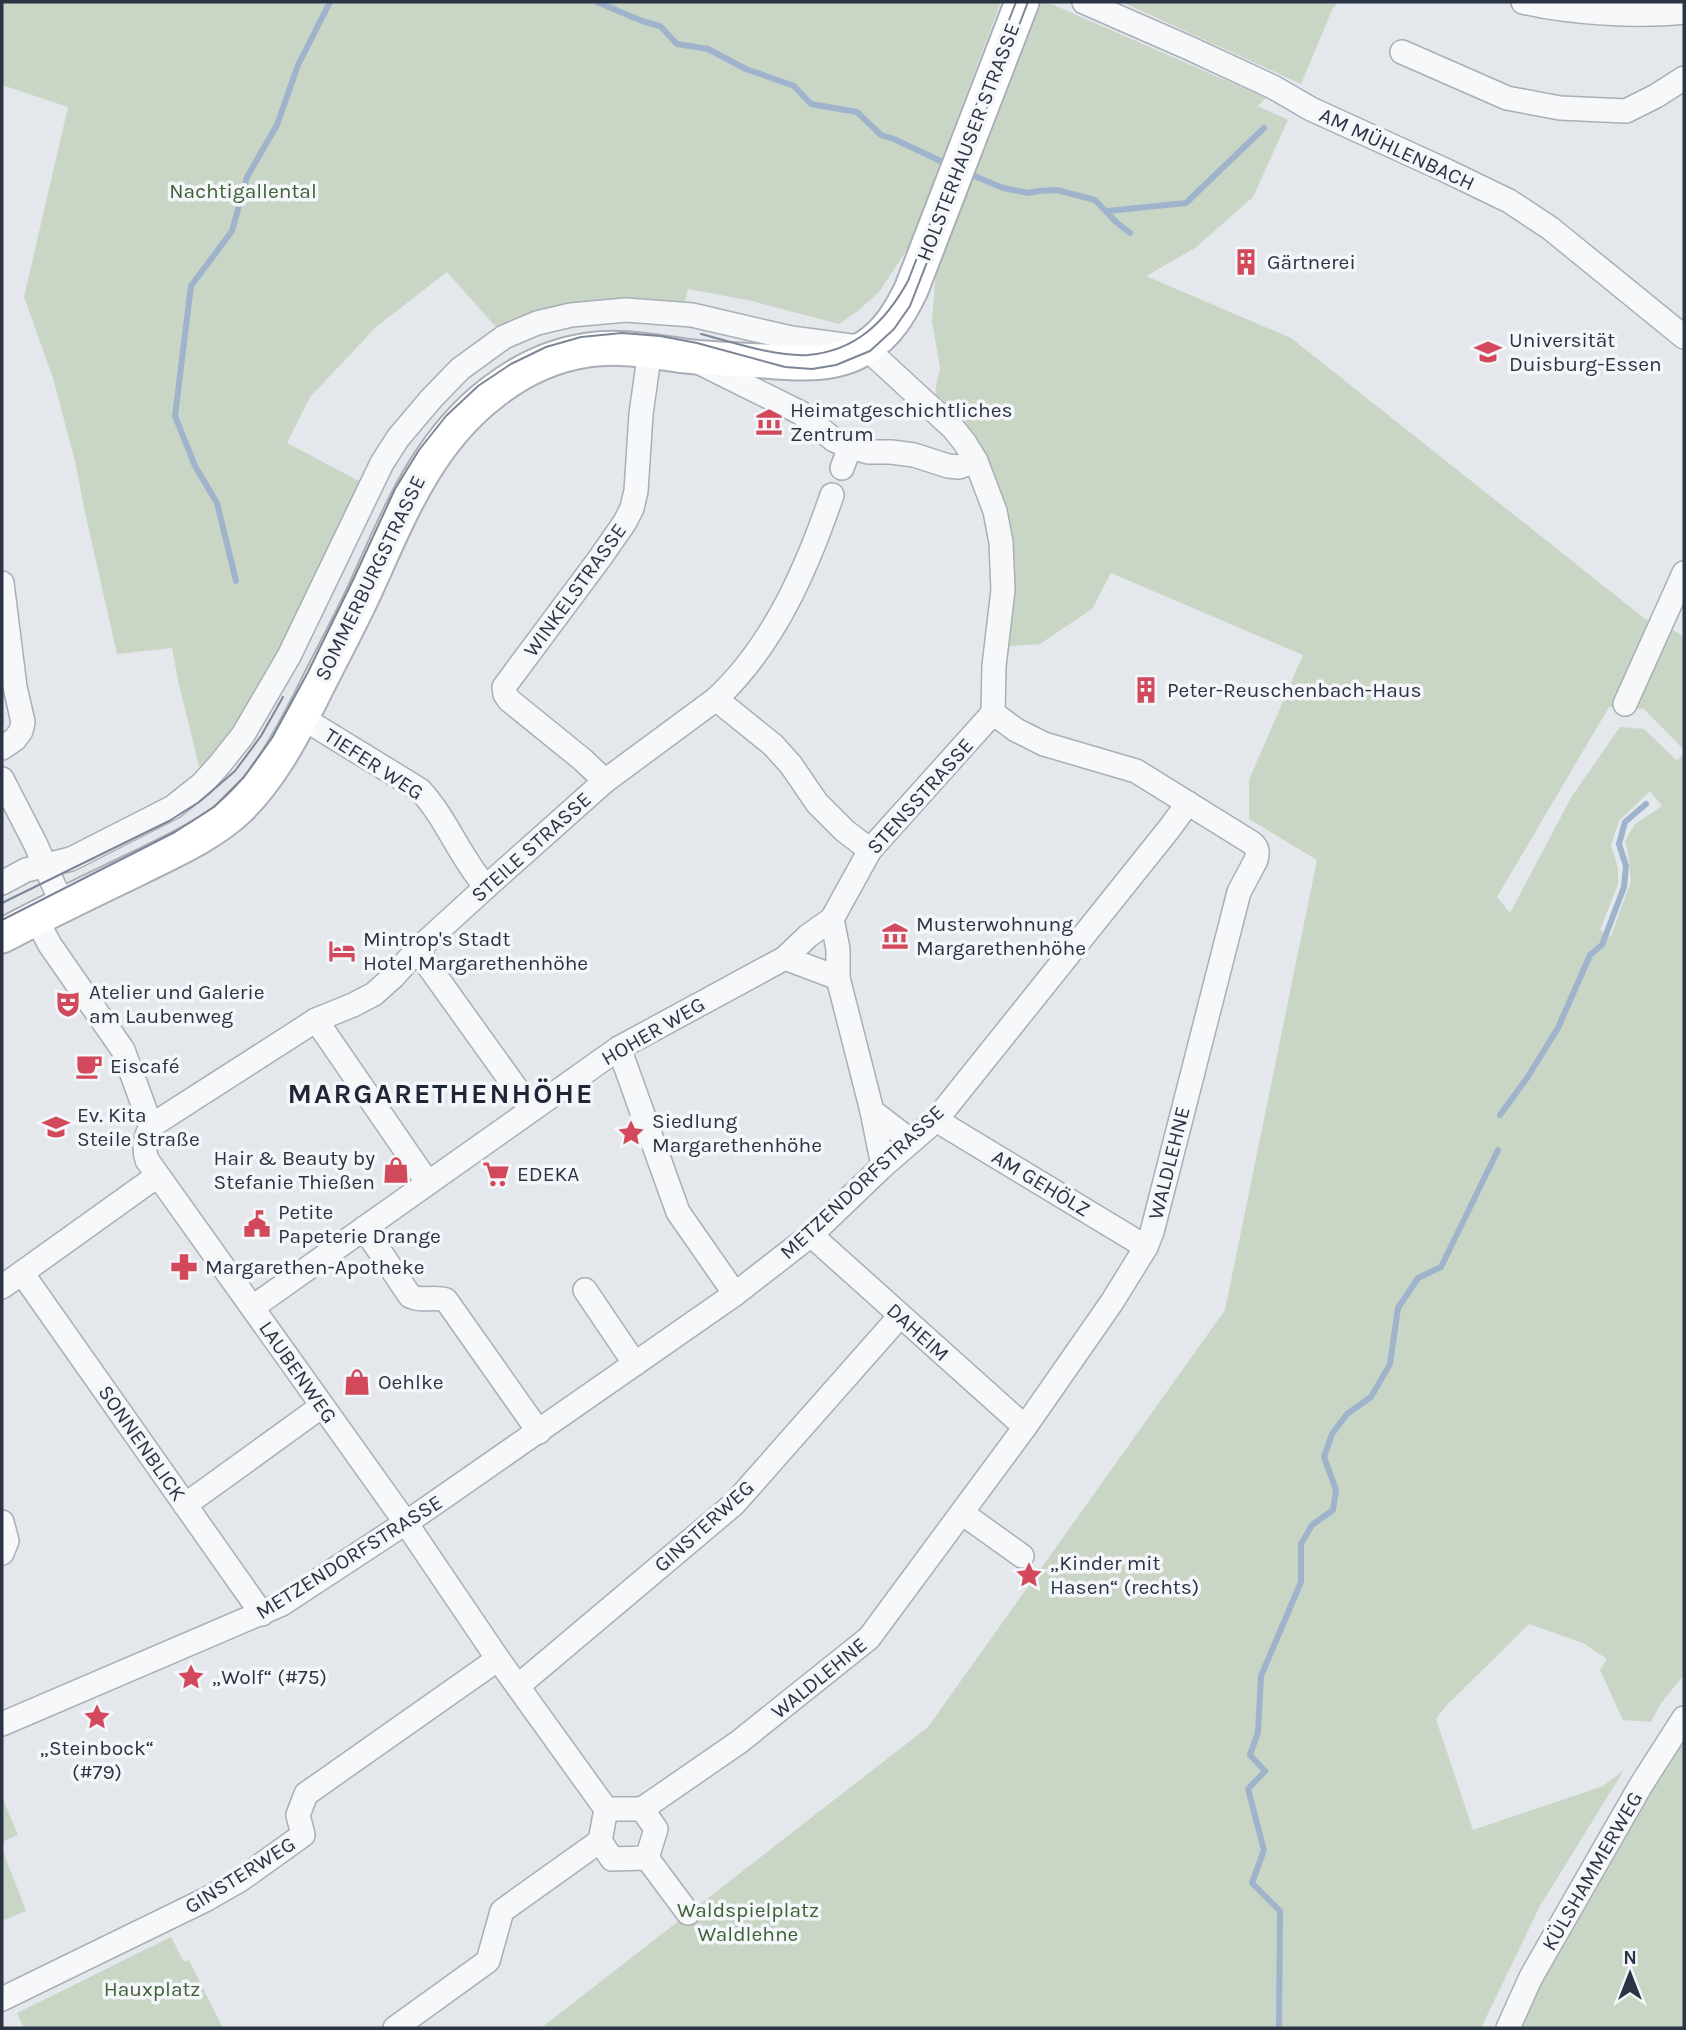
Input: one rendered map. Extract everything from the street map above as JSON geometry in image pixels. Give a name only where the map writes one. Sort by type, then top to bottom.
[{"type":"street","name":"HOLSTERHAUSER STRASSE","points":[[913,283],[1022,2]]},
{"type":"street","name":"AM MÜHLENBACH","points":[[1084,2],[1189,48],[1311,109],[1509,201],[1550,228],[1684,337]]},
{"type":"street","points":[[1523,2],[1608,13],[1684,12]]},
{"type":"street","points":[[1402,52],[1507,98],[1560,107],[1626,111],[1684,78]]},
{"type":"street","name":"SOMMERBURGSTRASSE","points":[[2,883],[26,870],[71,859],[173,807],[202,784],[243,735],[289,656],[382,463],[398,438],[431,398],[460,369],[504,337],[537,323],[571,315],[626,310],[692,315],[792,351],[816,363],[866,348],[884,333],[900,311],[913,283]]},
{"type":"street","name":"SOMMERBURGSTRASSE","points":[[2,936],[175,850],[229,816],[252,794],[301,717],[363,596],[411,489],[461,419],[493,392],[522,373],[553,359],[587,350],[619,348],[686,356],[792,351]]},
{"type":"street","points":[[866,348],[953,428],[965,443],[976,461],[995,511],[1001,542],[1003,590],[994,666],[993,713],[1016,730],[1044,744],[1136,771],[1188,803]]},
{"type":"street","name":"WINKELSTRASSE","points":[[605,781],[509,700],[505,687],[593,568],[632,508],[650,350]]},
{"type":"street","points":[[686,356],[801,413],[834,440],[846,458],[868,452],[891,452],[914,455],[948,466],[959,467],[976,461]]},
{"type":"street","name":"STEILE STRASSE","points":[[151,1126],[316,1020],[374,993],[393,977],[416,950],[605,781],[716,699],[741,673],[768,635],[817,539],[832,495]]},
{"type":"street","points":[[1625,704],[1684,573]]},
{"type":"street","points":[[2,583],[17,700],[23,722],[16,739],[2,748]]},
{"type":"street","points":[[716,699],[773,745],[791,765],[817,803],[845,831],[870,850]]},
{"type":"street","name":"STENSSTRASSE","points":[[785,958],[808,936],[832,919],[870,850],[993,713]]},
{"type":"street","name":"TIEFER WEG","points":[[301,717],[420,790],[430,801],[475,875],[486,887]]},
{"type":"street","name":"LAUBENWEG","points":[[2,779],[45,865],[50,945],[123,1050],[151,1126],[145,1137],[146,1160],[253,1307],[606,1809]]},
{"type":"street","name":"METZENDORFSTRASSE","points":[[2,1724],[282,1604],[539,1432],[735,1294],[811,1235],[936,1120],[1188,803]]},
{"type":"street","name":"WALDLEHNE","points":[[642,1809],[739,1742],[869,1639],[1026,1427],[1112,1302],[1146,1247],[1239,892],[1258,854],[1257,847],[1252,842],[1188,803]]},
{"type":"street","points":[[832,919],[838,949],[838,978],[872,1111],[883,1166]]},
{"type":"street","points":[[416,950],[531,1109]]},
{"type":"street","points":[[785,958],[838,978]]},
{"type":"street","name":"HOHER WEG","points":[[253,1307],[618,1048],[785,958]]},
{"type":"street","points":[[316,1020],[428,1183]]},
{"type":"street","points":[[618,1048],[678,1212],[735,1294]]},
{"type":"street","points":[[872,1111],[911,1141]]},
{"type":"street","name":"AM GEHÖLZ","points":[[936,1120],[1146,1247]]},
{"type":"street","points":[[2,1287],[157,1176]]},
{"type":"street","points":[[364,1228],[410,1296],[417,1300],[438,1297],[446,1300],[539,1432]]},
{"type":"street","name":"DAHEIM","points":[[811,1235],[1026,1427]]},
{"type":"street","name":"SONNENBLICK","points":[[22,1273],[262,1614]]},
{"type":"street","points":[[585,1290],[635,1364]]},
{"type":"street","name":"GINSTERWEG","points":[[518,1686],[734,1504],[900,1316]]},
{"type":"street","points":[[185,1505],[322,1406]]},
{"type":"street","points":[[962,1513],[1022,1556]]},
{"type":"street","points":[[2,1522],[7,1541],[2,1553]]},
{"type":"street","name":"GINSTERWEG","points":[[2,1999],[205,1900],[240,1880],[303,1835],[298,1815],[306,1794],[498,1659]]},
{"type":"street","name":"KÜLSHAMMERWEG","points":[[1508,2028],[1538,1965],[1641,1785],[1684,1718]]},
{"type":"street","points":[[395,2028],[488,1961],[502,1911],[600,1841],[606,1809],[642,1809],[656,1829],[647,1857]]},
{"type":"street","points":[[600,1841],[612,1859],[647,1857]]},
{"type":"street","points":[[647,1857],[688,1913]]},
{"type":"green space","name":"Nachtigallental","points":[[2,2],[1001,2],[908,248],[879,292],[839,324],[752,301],[688,289],[683,309],[602,303],[534,311],[496,327],[447,272],[376,327],[310,397],[287,443],[361,482],[242,732],[202,778],[172,648],[117,654],[76,465],[53,378],[24,297],[68,107],[2,85]]},
{"type":"green space","name":"Waldspielplatz Waldlehne","points":[[1042,2],[1266,98],[1258,106],[1288,120],[1253,197],[1195,248],[1146,276],[1291,338],[1644,618],[1665,625],[1684,637],[1684,750],[1644,709],[1609,707],[1497,897],[1510,913],[1572,796],[1620,727],[1644,729],[1677,761],[1684,753],[1684,1675],[1661,1703],[1651,1722],[1623,1720],[1600,1670],[1607,1659],[1583,1643],[1529,1624],[1436,1719],[1473,1830],[1603,1786],[1624,1770],[1540,1906],[1481,2028],[541,2028],[928,1727],[1225,1310],[1317,860],[1249,819],[1249,780],[1303,655],[1111,573],[1092,609],[1040,644],[1000,647],[1004,541],[935,409],[940,368],[932,321],[936,270]],"holes":[[[1650,791],[1662,806],[1635,824],[1625,841],[1631,881],[1611,936],[1600,930],[1618,884],[1618,868],[1611,845],[1619,821]]]},
{"type":"green space","points":[[1122,2],[1339,2],[1333,8],[1301,84]]},
{"type":"green space","points":[[1684,1735],[1684,2028],[1519,2028],[1598,1880]]},
{"type":"green space","points":[[2,1797],[18,1835],[2,1842]]},
{"type":"green space","points":[[2,1849],[26,1911],[2,1921]]},
{"type":"green space","name":"Hauxplatz","points":[[171,1937],[184,1962],[189,1960],[223,2028],[24,2028],[17,2013]]},
{"type":"waterway","points":[[236,581],[217,503],[195,466],[175,416],[191,286],[232,231],[247,177],[277,125],[298,65],[330,2]]},
{"type":"waterway","points":[[597,2],[660,26],[677,44],[708,49],[746,69],[794,86],[811,104],[857,112],[881,135],[949,165]]},
{"type":"waterway","points":[[1107,211],[1186,203],[1264,128]]},
{"type":"waterway","points":[[965,172],[1003,188],[1029,193],[1057,190],[1095,200],[1130,233]]},
{"type":"waterway","points":[[1500,1115],[1558,1028],[1590,955],[1602,945],[1624,887],[1626,866],[1619,844],[1625,822],[1646,804]]},
{"type":"waterway","points":[[1279,2028],[1280,1911],[1252,1883],[1264,1850],[1248,1789],[1265,1771],[1250,1755],[1258,1732],[1261,1676],[1301,1582],[1301,1544],[1312,1525],[1333,1510],[1336,1490],[1324,1457],[1332,1434],[1347,1414],[1371,1397],[1390,1364],[1398,1308],[1418,1278],[1441,1267],[1498,1150]]},
{"type":"tram line","points":[[701,334],[768,351],[808,355],[841,347],[868,332],[879,321],[908,281],[1016,2]]},
{"type":"tram line","points":[[2,920],[175,832],[214,807],[244,777],[272,738],[308,672],[395,489],[419,450],[446,416],[478,386],[511,364],[546,347],[581,337],[622,333],[697,343],[785,367],[812,369],[836,365],[870,351],[894,329],[910,306],[1028,2]]},
{"type":"tram line","points":[[2,903],[169,821],[199,802],[235,771],[261,736],[283,697]]},
{"type":"place","name":"Gärtnerei","points":[[1246,262]]},
{"type":"place","name":"Universität Duisburg-Essen","points":[[1488,352]]},
{"type":"place","name":"Heimatgeschichtliches Zentrum","points":[[769,422]]},
{"type":"place","name":"Peter-Reuschenbach-Haus","points":[[1146,690]]},
{"type":"place","name":"Musterwohnung Margarethenhöhe","points":[[895,936]]},
{"type":"place","name":"Mintrop's Stadt Hotel Margarethenhöhe","points":[[342,951]]},
{"type":"place","name":"Atelier und Galerie am Laubenweg","points":[[68,1004]]},
{"type":"place","name":"Eiscafé","points":[[89,1066]]},
{"type":"place","name":"Ev. Kita Steile Straße","points":[[56,1127]]},
{"type":"place","name":"Siedlung Margarethenhöhe","points":[[631,1133]]},
{"type":"place","name":"Hair & Beauty by Stefanie Thießen","points":[[396,1170]]},
{"type":"place","name":"EDEKA","points":[[496,1174]]},
{"type":"place","name":"Petite Papeterie Drange","points":[[257,1224]]},
{"type":"place","name":"Margarethen-Apotheke","points":[[184,1267]]},
{"type":"place","name":"Oehlke","points":[[357,1382]]},
{"type":"place","name":"„Kinder mit Hasen“ (rechts)","points":[[1029,1575]]},
{"type":"place","name":"„Wolf“ (#75)","points":[[191,1677]]},
{"type":"place","name":"„Steinbock“ (#79)","points":[[97,1717]]},
{"type":"district","name":"MARGARETHENHÖHE","points":[[441,1093]]}]
